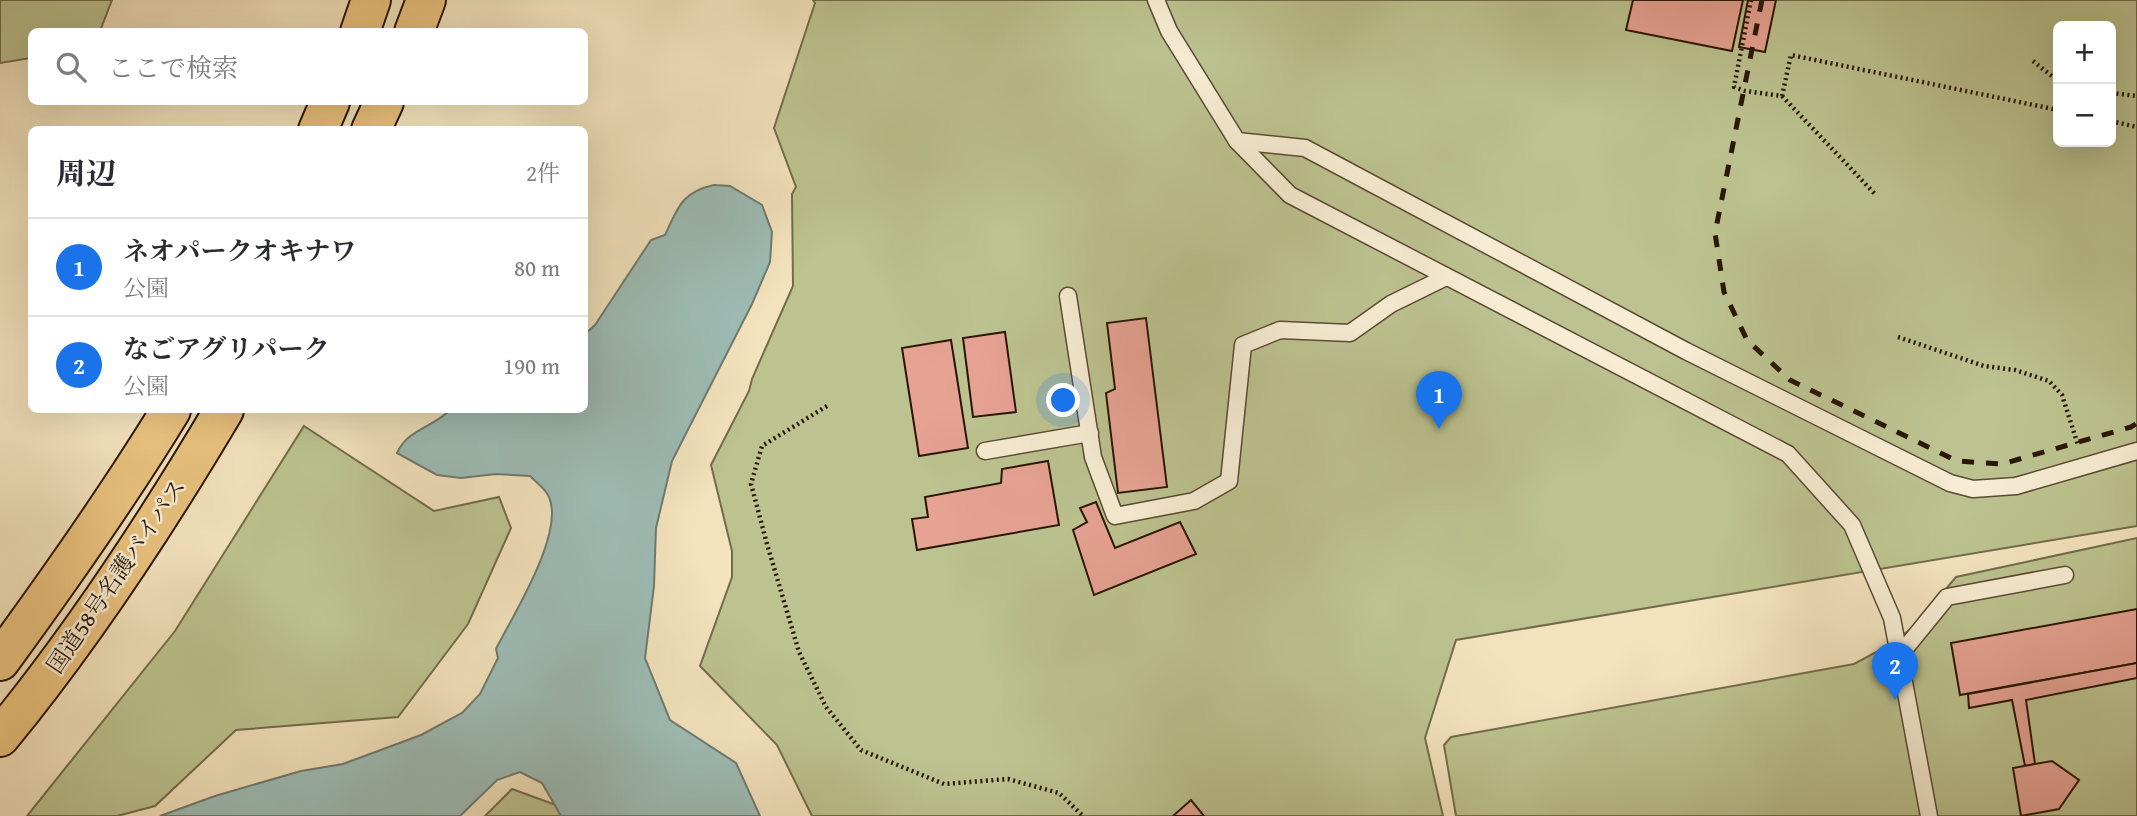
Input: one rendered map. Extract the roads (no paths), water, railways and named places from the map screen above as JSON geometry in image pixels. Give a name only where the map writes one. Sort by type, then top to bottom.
[{"type":"highway","points":[[361,28],[371,0]]},
{"type":"highway","points":[[416,28],[426,0]]},
{"type":"highway","points":[[320,126],[329,105]]},
{"type":"highway","points":[[373,126],[383,105]]},
{"type":"highway","name":"国道58号名護バイパス","points":[[0,661],[71,564],[169,413]]},
{"type":"highway","name":"国道58号名護バイパス","points":[[0,737],[40,688],[106,594],[173,495],[222,413]]},
{"type":"lane","points":[[1144,0],[1168,31],[1237,141],[1290,195],[1788,454],[1852,526],[1892,618],[1929,816]]},
{"type":"lane","points":[[1156,0],[1168,31]]},
{"type":"lane","points":[[1237,141],[1305,148],[1686,351],[1950,483],[1973,489],[2016,486],[2137,451]]},
{"type":"lane","points":[[1068,296],[1093,457],[1115,516],[1194,501],[1229,481],[1243,345],[1280,330],[1350,333],[1391,304],[1446,276]]},
{"type":"lane","points":[[985,451],[1090,433]]},
{"type":"lane","points":[[1899,656],[1947,597],[2065,575]]},
{"type":"water","points":[[714,185],[730,186],[762,205],[772,232],[770,262],[752,304],[672,461],[656,528],[654,586],[645,658],[670,720],[736,763],[760,816],[561,816],[542,783],[520,772],[497,780],[460,816],[160,816],[215,796],[301,771],[343,764],[421,735],[462,713],[480,694],[498,658],[496,649],[544,552],[552,512],[549,497],[530,476],[496,474],[461,478],[437,475],[397,453],[407,439],[446,413],[588,413],[588,331],[595,325],[651,240],[665,235],[682,202],[703,188]]},
{"type":"railway","points":[[1762,0],[1715,233],[1724,292],[1747,340],[1790,380],[1957,461],[2002,464],[2137,423]]},
{"type":"place","name":"ネオパークオキナワ","points":[[1439,429]]},
{"type":"place","name":"なごアグリパーク","points":[[1895,700]]}]
